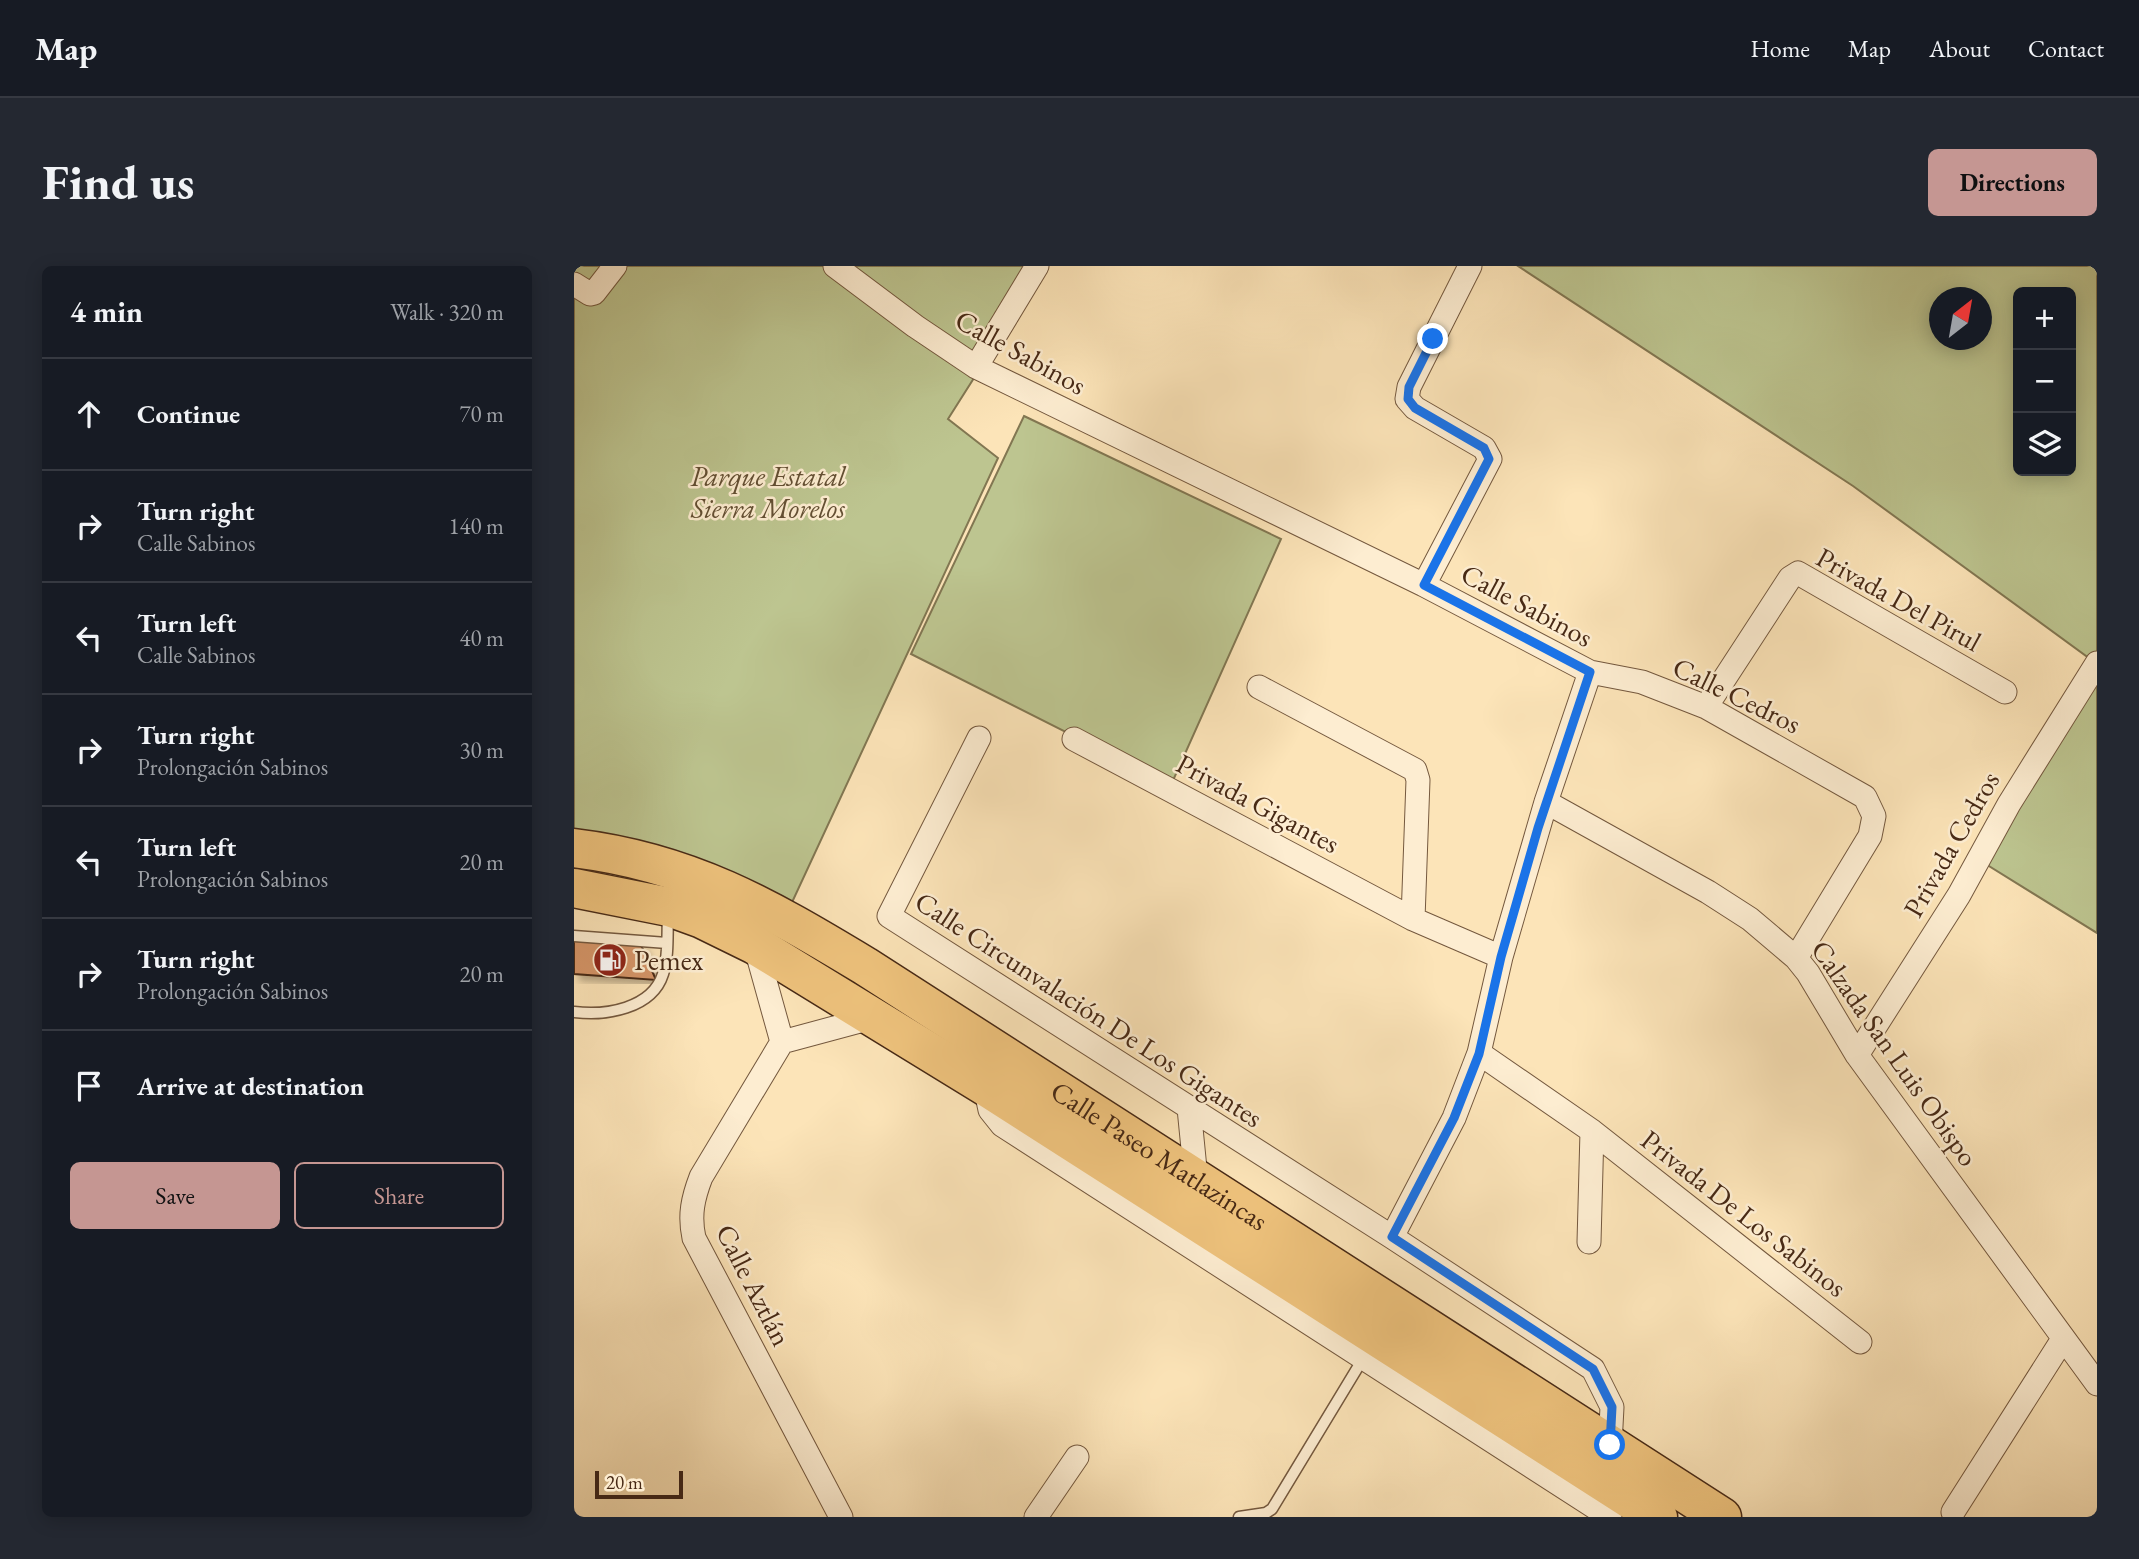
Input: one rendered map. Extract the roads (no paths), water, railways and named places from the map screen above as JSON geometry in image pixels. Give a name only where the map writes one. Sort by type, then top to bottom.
[{"type":"highway","name":"Calle Paseo Matlazincas","points":[[574,848],[636,859],[682,871],[788,919],[1722,1517]]},
{"type":"highway","name":"Calle Paseo Matlazincas","points":[[574,888],[668,925],[702,919],[755,945],[985,1086],[1658,1517]]},
{"type":"street","points":[[579,287],[590,294],[598,290],[615,266]]},
{"type":"street","name":"Calle Sabinos","points":[[835,266],[976,367],[1424,585],[1590,672],[1546,802],[1501,957],[1479,1054],[1454,1118],[1392,1237]]},
{"type":"street","points":[[976,367],[1037,266]]},
{"type":"street","points":[[1424,585],[1489,459],[1484,448],[1415,408],[1408,399],[1409,387],[1470,266]]},
{"type":"street","name":"Privada Del Pirul","points":[[1706,707],[1790,578],[1798,573],[2005,692]]},
{"type":"street","name":"Privada Cedros","points":[[1857,1055],[1959,895],[2009,804],[2097,663]]},
{"type":"street","name":"Calle Cedros","points":[[1590,672],[1642,682],[1706,707],[1865,797],[1874,816],[1870,836],[1796,958]]},
{"type":"street","points":[[1259,687],[1415,770],[1418,780],[1413,919]]},
{"type":"street","name":"Calle Circunvalación De Los Gigantes","points":[[979,738],[889,916],[1392,1237],[1593,1369],[1612,1407],[1610,1445]]},
{"type":"street","name":"Privada Gigantes","points":[[1074,739],[1413,919],[1501,957]]},
{"type":"street","name":"Calzada San Luis Obispo","points":[[1546,802],[1708,892],[1750,919],[1796,958],[1827,1002],[1857,1055],[2097,1384]]},
{"type":"street","points":[[755,945],[782,1042],[875,1017]]},
{"type":"street","name":"Calle Aztlán","points":[[782,1042],[701,1177],[693,1198],[690,1220],[694,1238],[841,1517]]},
{"type":"street","name":"Privada De Los Sabinos","points":[[1479,1054],[1592,1131],[1860,1342]]},
{"type":"street","points":[[985,1086],[990,1110],[1002,1125],[1610,1517]]},
{"type":"street","points":[[1189,1108],[1196,1179]]},
{"type":"street","points":[[1589,1242],[1592,1131]]},
{"type":"street","points":[[1953,1512],[2063,1339]]},
{"type":"street","points":[[1037,1517],[1077,1457]]},
{"type":"lane","points":[[574,936],[668,925],[663,975],[648,996],[626,1008],[606,1013],[574,1012]]},
{"type":"lane","points":[[1239,1517],[1266,1513],[1272,1509],[1364,1357]]},
{"type":"place","name":"Pemex","points":[[610,960]]},
{"type":"park label","name":"Parque Estatal Sierra Morelos","points":[[768,492]]}]
